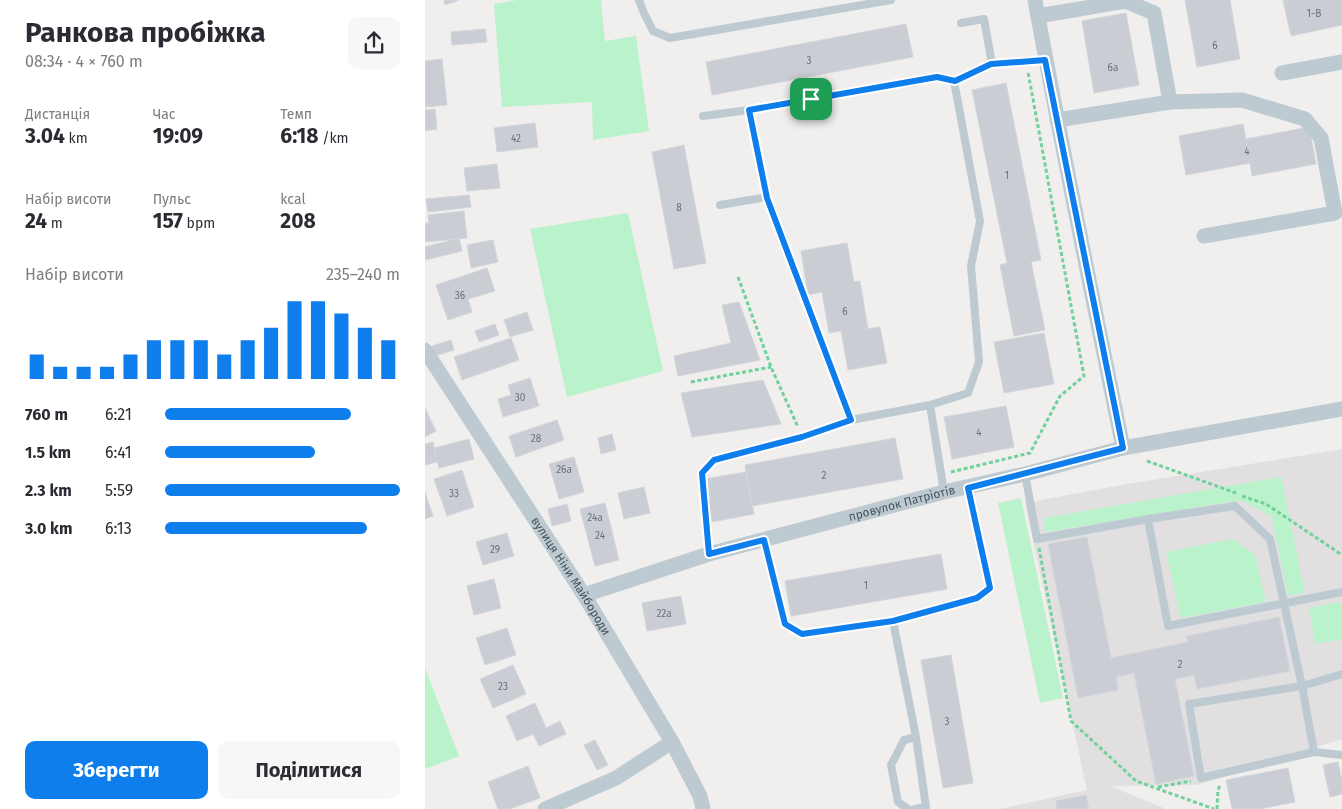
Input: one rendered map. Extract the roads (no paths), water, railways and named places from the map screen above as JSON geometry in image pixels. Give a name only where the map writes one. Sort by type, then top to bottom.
[{"type":"street","points":[[1035,0],[1044,54],[1123,448]]},
{"type":"street","points":[[1038,16],[1126,1],[1154,13],[1170,102]]},
{"type":"street","points":[[1282,72],[1342,62]]},
{"type":"street","points":[[1057,120],[1170,102],[1242,100],[1305,119],[1321,138],[1335,213],[1204,236]]},
{"type":"street","name":"вулиця Ніни Майбороди","points":[[425,350],[584,595],[672,742],[700,796],[703,809]]},
{"type":"street","name":"провулок Патріотів","points":[[584,595],[709,554],[944,492],[1025,474],[1123,448],[1342,409]]},
{"type":"street","points":[[545,809],[616,778],[672,742]]},
{"type":"lane","points":[[639,0],[653,31],[670,38],[891,0]]},
{"type":"lane","points":[[961,23],[984,19],[991,64]]},
{"type":"lane","points":[[703,116],[749,110],[937,77],[955,81],[991,64],[1026,62],[1044,54]]},
{"type":"lane","points":[[709,554],[702,473],[714,460],[802,437],[851,420],[930,405],[969,393],[979,362],[971,266],[980,221],[955,81]]},
{"type":"lane","points":[[749,110],[767,198],[851,420]]},
{"type":"lane","points":[[720,205],[767,198]]},
{"type":"lane","points":[[930,405],[944,492]]},
{"type":"lane","points":[[1025,474],[1037,539],[1235,506],[1270,539],[1285,603],[1314,752]]},
{"type":"lane","points":[[802,634],[893,621],[977,598],[990,588],[968,488]]},
{"type":"lane","points":[[1148,519],[1168,626],[1342,592]]},
{"type":"lane","points":[[893,621],[916,737],[926,807],[915,809]]},
{"type":"lane","points":[[1342,674],[1302,686],[1189,704],[1201,778],[1314,752],[1342,755]]},
{"type":"lane","points":[[908,809],[898,802],[891,764],[904,740],[916,737]]}]
